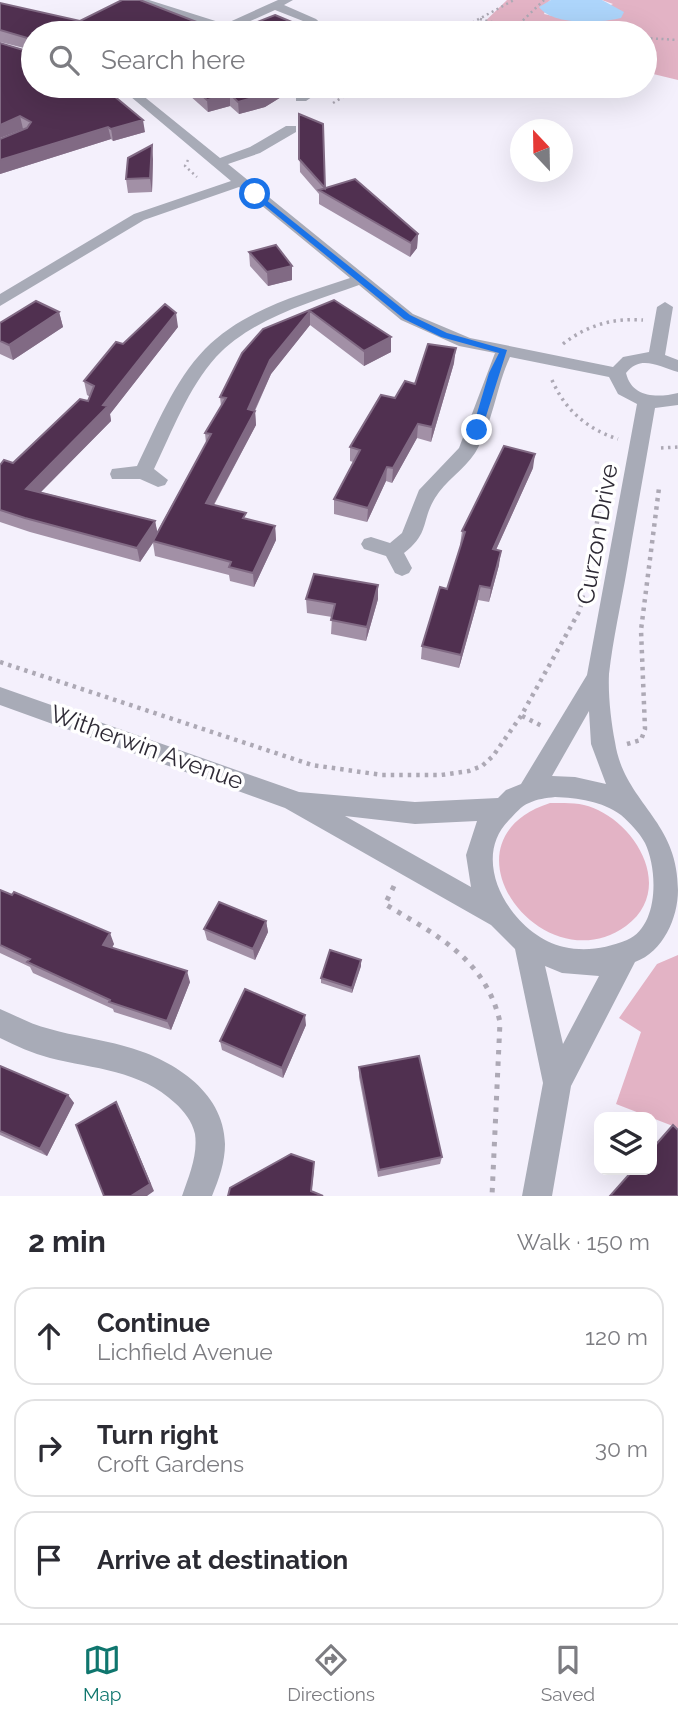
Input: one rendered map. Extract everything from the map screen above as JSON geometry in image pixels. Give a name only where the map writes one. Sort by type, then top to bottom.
[{"type":"street","points":[[137,0],[193,21]]},
{"type":"street","points":[[242,21],[281,3],[312,21]]},
{"type":"street","points":[[139,98],[392,307],[417,322],[465,342],[504,352],[617,373]]},
{"type":"street","points":[[218,163],[247,154],[291,129]]},
{"type":"street","points":[[0,301],[139,217],[241,182]]},
{"type":"street","points":[[119,474],[150,476],[187,389],[208,356],[225,340],[264,317],[359,280]]},
{"type":"street","points":[[656,358],[665,307]]},
{"type":"street","points":[[371,544],[398,559],[411,537],[426,495],[467,451],[504,352]]},
{"type":"street","points":[[678,367],[656,358],[634,358],[620,367],[617,373],[617,380],[628,393],[647,401],[669,402],[678,399]]},
{"type":"street","name":"Curzon Drive","points":[[598,676],[647,401]]},
{"type":"street","points":[[530,791],[598,676]]},
{"type":"street","points":[[598,676],[603,744],[611,771],[632,810]]},
{"type":"street","name":"Witherwin Avenue","points":[[0,696],[293,800],[496,915]]},
{"type":"street","points":[[555,786],[582,787],[608,795],[632,810],[654,832],[668,860],[673,889],[667,918],[650,941],[624,957],[592,964],[558,959],[527,944],[496,915],[483,887],[479,858],[485,831],[501,809],[530,791],[555,786]]},
{"type":"street","name":"Witherwin Avenue","points":[[293,800],[415,813],[501,809]]},
{"type":"street","points":[[527,944],[557,1083]]},
{"type":"street","points":[[537,1196],[557,1083],[624,957]]},
{"type":"street","points":[[0,1023],[55,1046],[144,1065],[171,1079],[187,1093],[207,1120],[211,1136],[209,1158],[197,1196]]},
{"type":"path","points":[[476,21],[514,0]]},
{"type":"path","points":[[522,21],[544,0]]},
{"type":"path","points":[[480,19],[488,21]]},
{"type":"path","points":[[657,39],[678,40]]},
{"type":"path","points":[[557,350],[573,335],[591,326],[612,321],[648,321]]},
{"type":"path","points":[[550,371],[556,393],[565,406],[578,418],[614,438],[611,452]]},
{"type":"path","points":[[662,462],[663,449],[678,447]]},
{"type":"path","points":[[0,662],[312,765],[382,775],[442,775],[468,771],[482,766],[493,756],[522,716],[580,610],[608,465]]},
{"type":"path","points":[[630,743],[641,740],[645,729],[641,630],[660,475]]},
{"type":"path","points":[[385,904],[456,950],[472,964],[483,977],[498,1006],[500,1022],[492,1196]]},
{"type":"shaded area","points":[[507,0],[551,0],[544,14],[576,21],[485,21]]},
{"type":"shaded area","points":[[602,0],[678,0],[678,80],[657,75],[657,21],[576,21],[613,4]]},
{"type":"shaded area","points":[[550,803],[592,807],[613,819],[638,846],[649,879],[647,896],[640,912],[626,926],[594,940],[563,937],[535,923],[513,901],[501,874],[501,847],[516,822]]},
{"type":"shaded area","points":[[678,955],[678,1128],[657,1120],[657,1112],[637,1112],[616,1104],[641,1032],[619,1018],[657,964]]},
{"type":"water","points":[[551,0],[602,0],[624,12],[621,18],[612,20],[572,21],[555,17],[539,7]]},
{"type":"building","points":[[122,0],[140,0],[194,21],[80,21]]},
{"type":"building","points":[[0,3],[80,21],[21,21],[21,36],[0,30]]},
{"type":"building","points":[[275,15],[289,21],[260,21]]},
{"type":"building","points":[[0,43],[21,49],[21,98],[116,98],[143,120],[111,129],[108,127],[0,160],[0,139],[27,128],[31,122],[20,116],[0,125]]},
{"type":"building","points":[[234,98],[253,98],[238,102]]},
{"type":"building","points":[[299,114],[323,124],[325,188],[299,159]]},
{"type":"building","points":[[152,145],[150,178],[126,179],[128,158]]},
{"type":"building","points":[[355,179],[418,234],[411,243],[319,190]]},
{"type":"building","points":[[276,245],[292,266],[267,272],[249,252]]},
{"type":"building","points":[[334,300],[391,337],[364,351],[310,311],[270,360],[248,409],[255,411],[206,503],[246,513],[243,518],[275,526],[253,573],[229,567],[231,562],[153,541],[211,434],[205,433],[226,398],[220,397],[242,353],[263,329]]},
{"type":"building","points":[[36,301],[59,312],[9,345],[0,341],[0,323]]},
{"type":"building","points":[[165,304],[176,313],[103,405],[108,406],[26,489],[155,521],[137,548],[0,510],[0,465],[4,460],[13,463],[80,399],[88,401],[94,386],[84,381],[116,342],[123,344]]},
{"type":"building","points":[[428,344],[456,348],[432,427],[418,424],[393,468],[387,467],[368,508],[334,499],[360,450],[350,447],[381,395],[395,398],[405,381],[415,384]]},
{"type":"building","points":[[504,446],[535,454],[493,549],[501,551],[491,588],[480,586],[461,655],[422,646],[440,587],[447,589],[465,532],[462,531]]},
{"type":"building","points":[[314,574],[378,585],[367,627],[331,620],[335,604],[306,599]]},
{"type":"building","points":[[0,890],[12,895],[14,892],[110,933],[103,945],[187,971],[167,1021],[109,1002],[110,1000],[27,962],[30,959],[0,945]]},
{"type":"building","points":[[219,902],[266,921],[253,949],[204,929]]},
{"type":"building","points":[[330,950],[361,960],[352,988],[321,978]]},
{"type":"building","points":[[245,989],[305,1015],[282,1068],[220,1041]]},
{"type":"building","points":[[419,1056],[442,1157],[379,1170],[359,1067]]},
{"type":"building","points":[[0,1066],[68,1095],[40,1149],[0,1131]]},
{"type":"building","points":[[116,1102],[150,1184],[131,1196],[104,1196],[76,1125]]},
{"type":"building","points":[[673,1125],[678,1130],[678,1196],[610,1196],[629,1175],[657,1175],[657,1143]]},
{"type":"building","points":[[291,1154],[314,1162],[311,1191],[323,1196],[228,1196],[230,1188]]},
{"type":"route","points":[[255,194],[407,317],[444,335],[504,352],[494,373],[477,430]]}]
